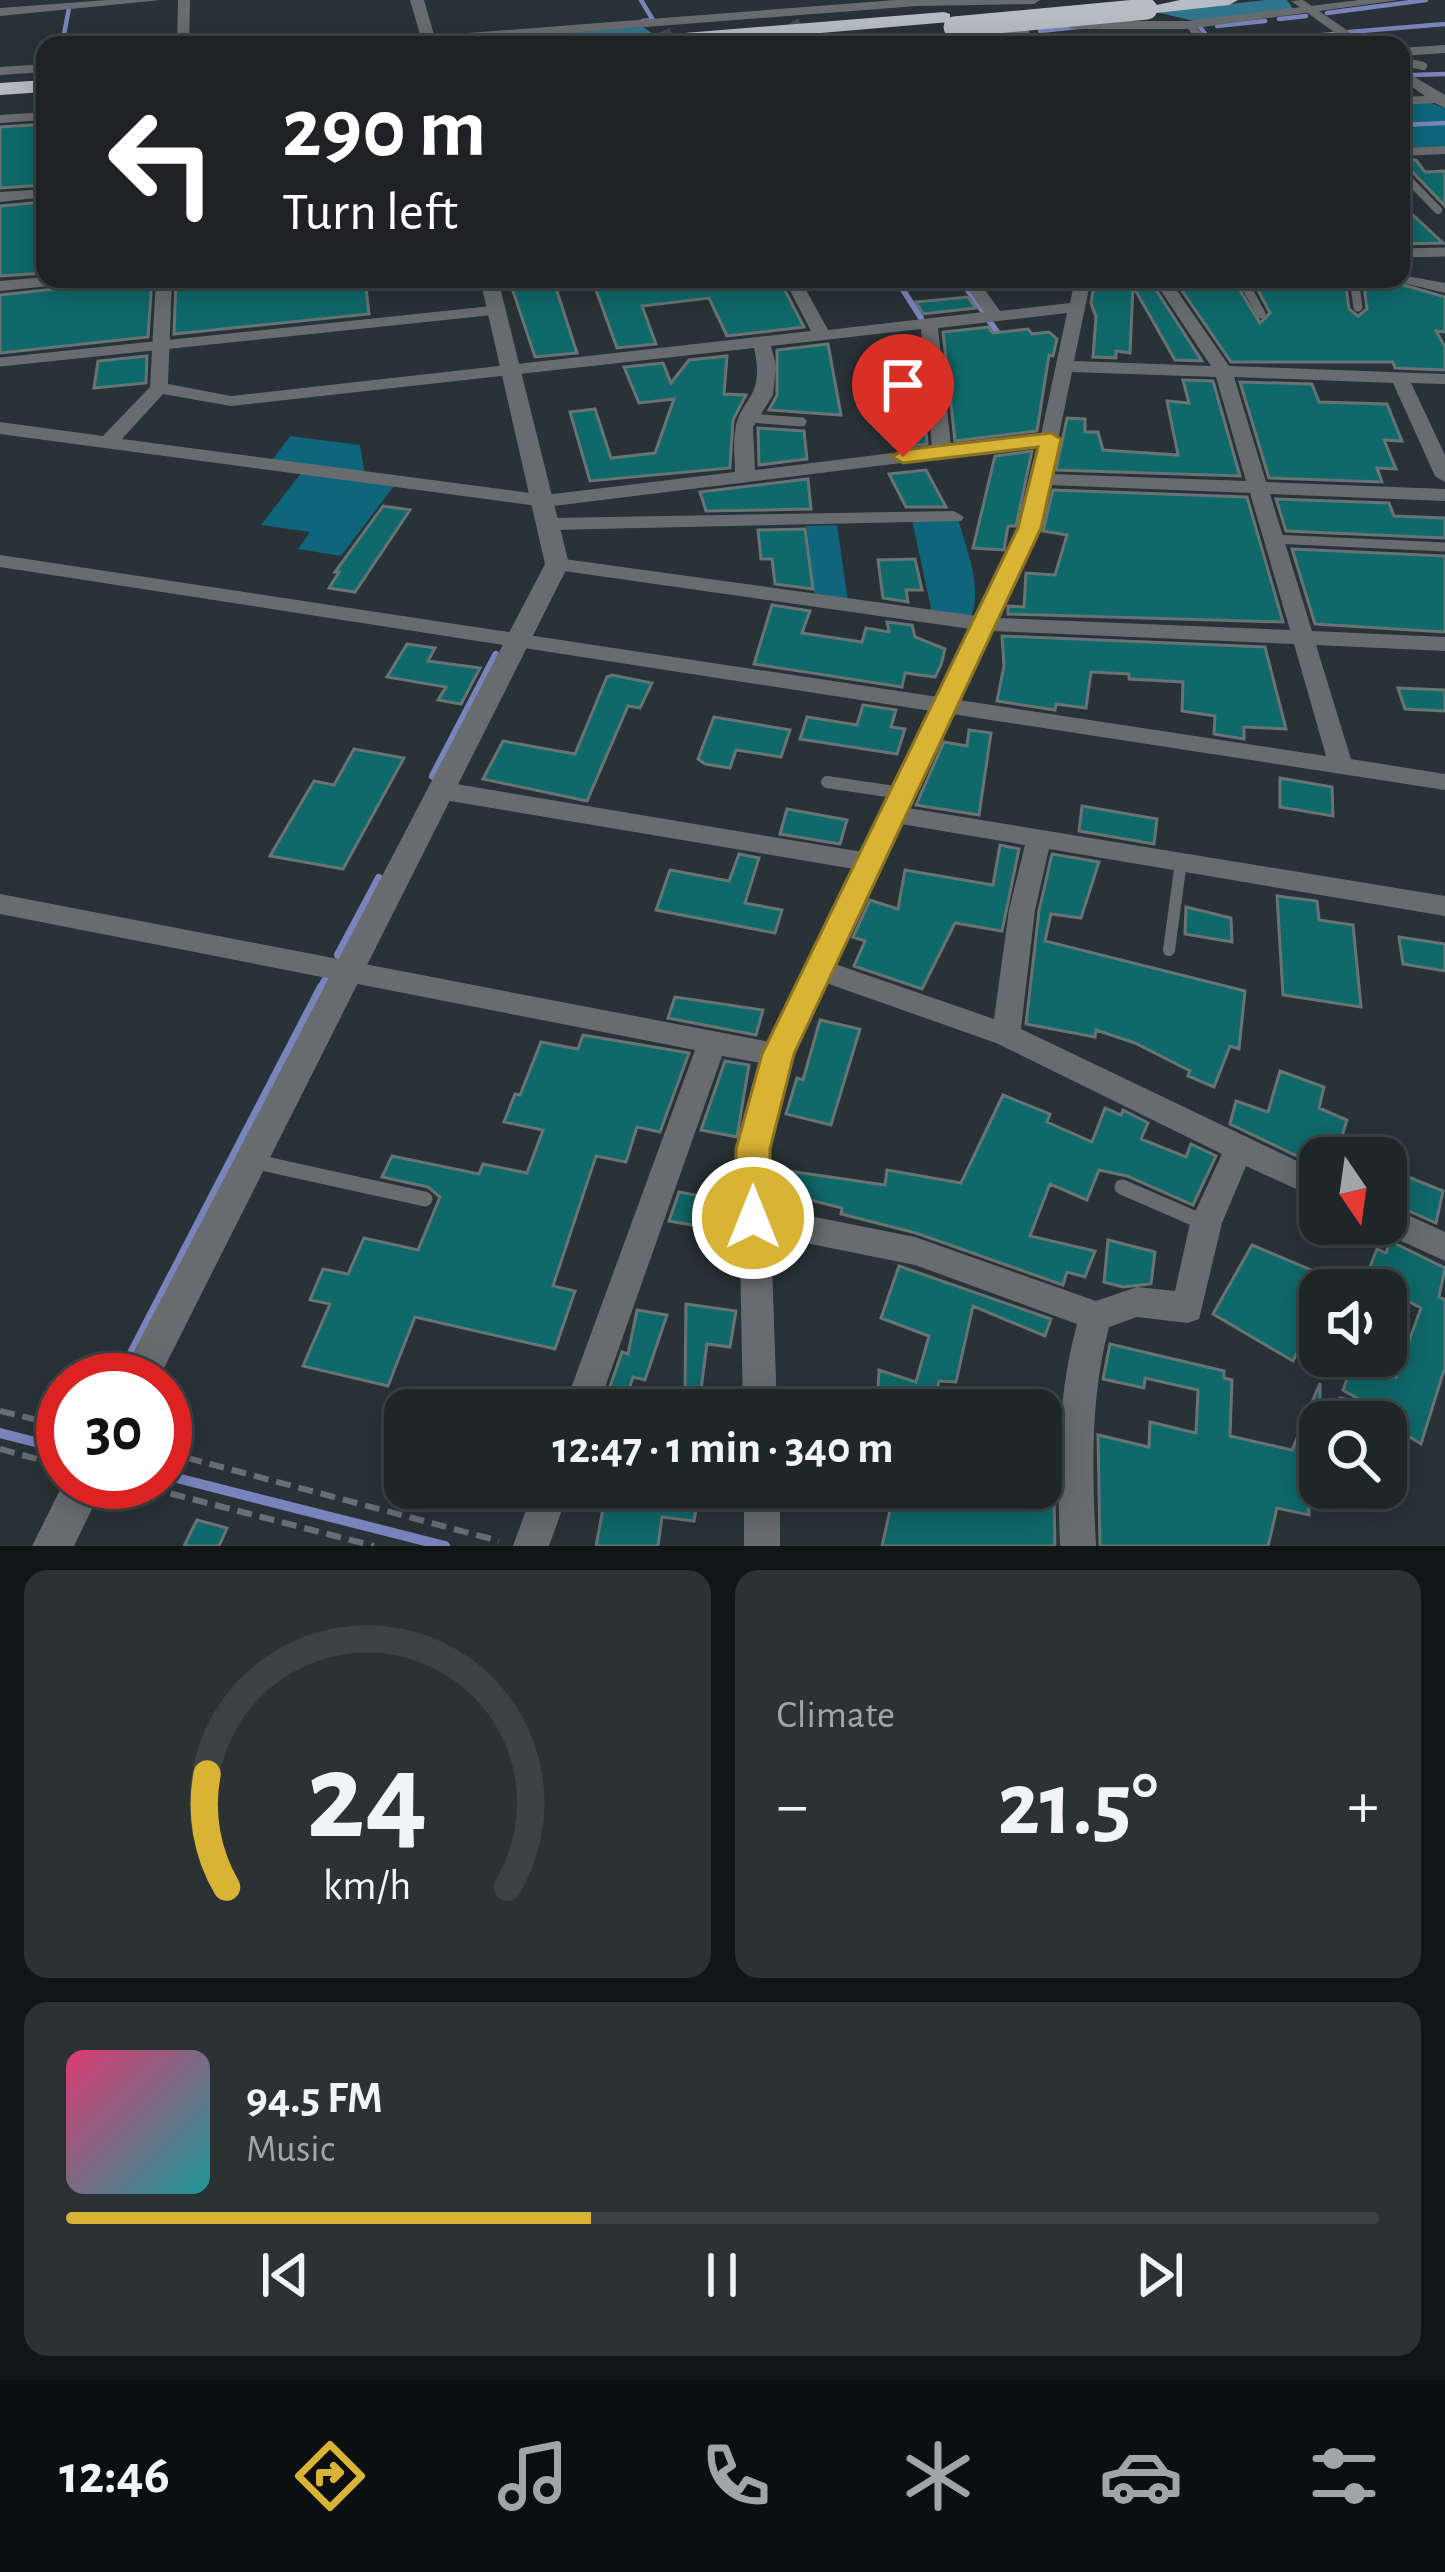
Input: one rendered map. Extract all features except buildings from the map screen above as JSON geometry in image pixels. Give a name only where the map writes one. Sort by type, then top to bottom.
[{"type":"highway","points":[[869,36],[953,30],[1138,4],[1229,0]]},
{"type":"highway","points":[[816,36],[953,30]]},
{"type":"highway","points":[[0,89],[36,87]]},
{"type":"highway","points":[[0,100],[36,98]]},
{"type":"street","points":[[0,12],[155,0]]},
{"type":"street","points":[[183,36],[184,0]]},
{"type":"street","points":[[417,0],[427,36]]},
{"type":"street","points":[[502,36],[887,2],[1034,0]]},
{"type":"street","points":[[1033,36],[1103,23],[1188,25],[1304,6],[1392,0]]},
{"type":"street","points":[[1018,1],[1028,36]]},
{"type":"street","points":[[1304,6],[1347,36]]},
{"type":"street","points":[[1188,25],[1198,36]]},
{"type":"street","points":[[953,30],[1017,36]]},
{"type":"street","points":[[1410,55],[1445,49]]},
{"type":"street","points":[[0,71],[36,69]]},
{"type":"street","points":[[1410,79],[1443,101]]},
{"type":"street","points":[[1410,101],[1443,101]]},
{"type":"street","points":[[0,118],[36,116]]},
{"type":"street","points":[[1410,152],[1445,150]]},
{"type":"street","points":[[0,197],[36,194]]},
{"type":"street","points":[[0,286],[36,282]]},
{"type":"street","points":[[1410,282],[1445,288]]},
{"type":"street","points":[[107,443],[159,388],[164,288]]},
{"type":"street","points":[[152,1353],[557,564],[491,288]]},
{"type":"street","points":[[797,288],[822,335]]},
{"type":"street","points":[[975,288],[995,316]]},
{"type":"street","points":[[759,1389],[753,1149],[778,1054],[1030,528],[1081,288]]},
{"type":"street","points":[[1167,288],[1223,371],[1341,766]]},
{"type":"street","points":[[159,388],[231,400],[1077,307]]},
{"type":"street","points":[[929,323],[942,452]]},
{"type":"street","points":[[746,476],[744,427],[764,395],[767,366],[761,342]]},
{"type":"street","points":[[1064,366],[1445,379]]},
{"type":"street","points":[[1400,378],[1445,476]]},
{"type":"street","points":[[0,428],[548,513],[954,517]]},
{"type":"street","points":[[548,513],[746,476],[1051,439]]},
{"type":"street","points":[[1040,479],[1445,495]]},
{"type":"street","points":[[0,561],[1445,782]]},
{"type":"street","points":[[557,564],[982,624],[1445,644]]},
{"type":"street","points":[[444,791],[868,862]]},
{"type":"street","points":[[896,804],[1039,838],[1445,906]]},
{"type":"street","points":[[1006,1035],[1022,910],[1039,838]]},
{"type":"street","points":[[0,904],[778,1054]]},
{"type":"street","points":[[818,969],[1006,1035],[1299,1177]]},
{"type":"street","points":[[588,1389],[713,1040]]},
{"type":"street","points":[[753,1218],[915,1251],[1096,1316],[1137,1302],[1188,1309],[1206,1223],[1239,1148]]},
{"type":"street","points":[[1407,1229],[1445,1247]]},
{"type":"street","points":[[1078,1546],[1074,1483],[1083,1358],[1096,1316]]},
{"type":"street","points":[[52,1546],[71,1509]]},
{"type":"street","points":[[531,1546],[544,1509]]},
{"type":"street","points":[[762,1509],[763,1546]]},
{"type":"lane","points":[[1410,60],[1423,66]]},
{"type":"lane","points":[[1410,181],[1438,210]]},
{"type":"lane","points":[[1410,253],[1445,253]]},
{"type":"lane","points":[[1246,288],[1261,314]]},
{"type":"lane","points":[[1355,288],[1358,307]]},
{"type":"lane","points":[[0,362],[497,310]]},
{"type":"lane","points":[[750,418],[802,422]]},
{"type":"lane","points":[[1273,539],[1445,547]]},
{"type":"lane","points":[[827,782],[896,804]]},
{"type":"lane","points":[[1169,950],[1181,862]]},
{"type":"lane","points":[[252,1161],[425,1199]]},
{"type":"lane","points":[[1122,1187],[1206,1223]]},
{"type":"path","points":[[0,1411],[36,1420]]},
{"type":"path","points":[[0,1450],[36,1459]]},
{"type":"path","points":[[192,1460],[516,1546]]},
{"type":"path","points":[[192,1499],[374,1546]]},
{"type":"shaded area","points":[[1287,0],[1293,9],[1194,21],[1156,12]]},
{"type":"shaded area","points":[[643,27],[656,36],[524,36]]},
{"type":"shaded area","points":[[1410,104],[1445,108],[1445,146],[1410,148]]},
{"type":"shaded area","points":[[290,436],[360,445],[365,475],[271,462]]},
{"type":"shaded area","points":[[301,473],[394,486],[341,556],[298,549],[310,532],[261,525]]},
{"type":"shaded area","points":[[958,519],[974,582],[970,619],[932,613],[912,520]]},
{"type":"shaded area","points":[[837,525],[848,601],[815,597],[806,526]]},
{"type":"waterway","points":[[641,0],[653,20],[643,21]]},
{"type":"waterway","points":[[1327,13],[1426,0]]},
{"type":"waterway","points":[[64,36],[69,8]]},
{"type":"waterway","points":[[1279,19],[1306,16]]},
{"type":"waterway","points":[[1217,26],[1265,21]]},
{"type":"waterway","points":[[1349,32],[1445,24]]},
{"type":"waterway","points":[[1040,31],[1078,27]]},
{"type":"waterway","points":[[1200,27],[1207,36]]},
{"type":"waterway","points":[[1311,36],[1335,34]]},
{"type":"waterway","points":[[1413,75],[1445,74]]},
{"type":"waterway","points":[[1410,125],[1445,123]]},
{"type":"waterway","points":[[902,288],[921,318]]},
{"type":"waterway","points":[[966,288],[983,311]]},
{"type":"waterway","points":[[990,322],[1003,340]]},
{"type":"waterway","points":[[433,776],[496,655]]},
{"type":"waterway","points":[[338,955],[379,878]]},
{"type":"waterway","points":[[320,990],[327,977]]},
{"type":"waterway","points":[[132,1353],[322,987]]},
{"type":"waterway","points":[[0,1433],[36,1442]]},
{"type":"waterway","points":[[192,1482],[445,1546]]},
{"type":"tunnel","points":[[792,22],[800,36]]},
{"type":"tunnel","points":[[663,31],[665,36]]},
{"type":"route","points":[[753,1218],[753,1149],[778,1054],[1030,528],[1051,439],[903,457]]}]
